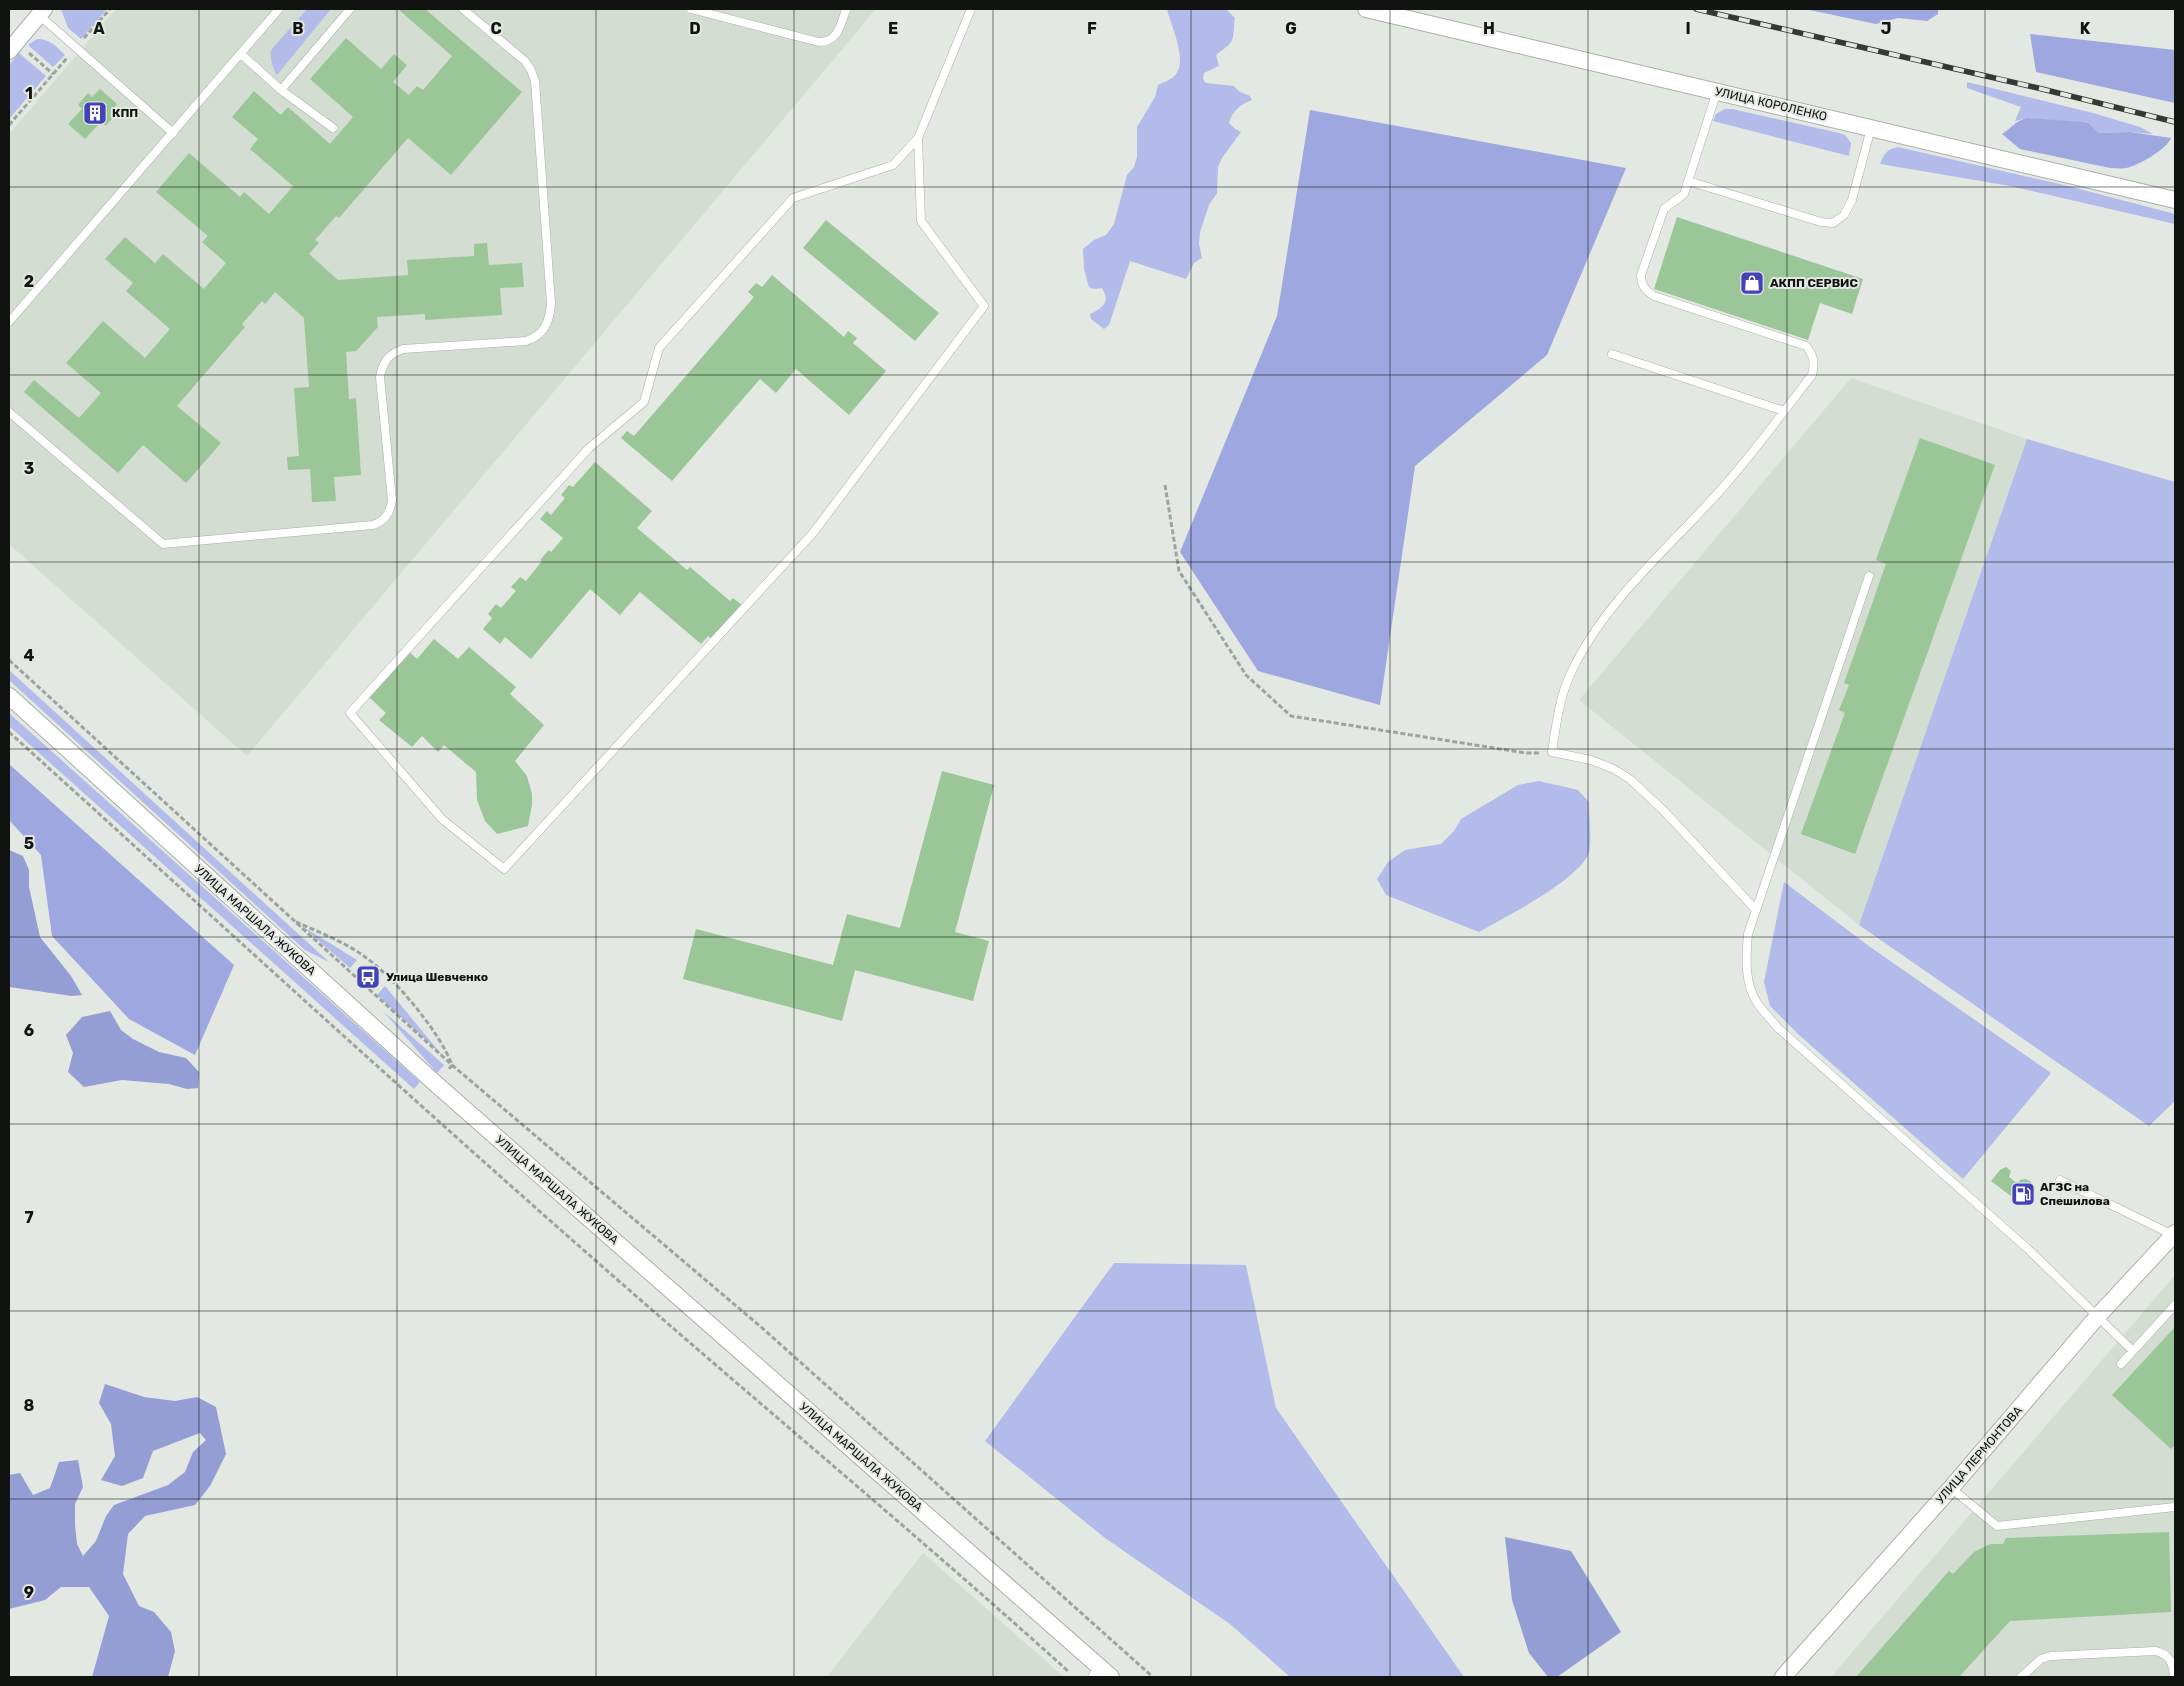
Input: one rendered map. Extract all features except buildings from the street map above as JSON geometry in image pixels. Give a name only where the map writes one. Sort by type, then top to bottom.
[{"type":"street","name":"УЛИЦА КОРОЛЕНКО","points":[[1366,9],[2175,200]]},
{"type":"street","points":[[9,51],[41,12]]},
{"type":"street","name":"УЛИЦА МАРШАЛА ЖУКОВА","points":[[9,696],[436,1084],[1101,1674]]},
{"type":"street","name":"УЛИЦА ЛЕРМОНТОВА","points":[[1783,1677],[1951,1488],[2097,1317],[2174,1234]]},
{"type":"lane","points":[[9,322],[279,9]]},
{"type":"lane","points":[[281,90],[350,9]]},
{"type":"lane","points":[[9,412],[163,544],[380,523],[391,509],[392,500],[380,377],[386,358],[403,349],[526,341],[536,338],[543,331],[552,303],[535,81],[525,61],[463,9]]},
{"type":"lane","points":[[691,9],[819,42],[827,42],[833,39],[838,32],[846,10]]},
{"type":"lane","points":[[918,138],[921,221],[984,306],[813,533],[504,868],[442,819],[350,713],[589,448],[644,402],[660,348],[794,198],[893,165],[918,138],[971,9]]},
{"type":"lane","points":[[41,12],[173,133]]},
{"type":"lane","points":[[241,54],[281,90],[333,128]]},
{"type":"lane","points":[[1717,91],[1684,194],[1664,209],[1659,219],[1641,275],[1641,282],[1646,291],[1654,296],[1806,346],[1813,355],[1815,364],[1812,375],[1726,484],[1615,603],[1598,626],[1570,675],[1558,714],[1552,752],[1591,760],[1614,769],[1631,780],[1664,811],[1756,910]]},
{"type":"lane","points":[[1688,180],[1821,222],[1832,223],[1844,215],[1852,200],[1871,128]]},
{"type":"lane","points":[[1612,354],[1784,411]]},
{"type":"lane","points":[[1869,576],[1748,934],[1746,956],[1748,978],[1756,1002],[1778,1028],[2028,1249],[2133,1351]]},
{"type":"lane","points":[[2060,1180],[2174,1234]]},
{"type":"lane","points":[[2121,1364],[2175,1305]]},
{"type":"lane","points":[[1951,1488],[1997,1526],[2175,1507]]},
{"type":"lane","points":[[2022,1677],[2041,1659],[2051,1656],[2155,1651],[2164,1653],[2170,1658],[2174,1677]]},
{"type":"path","points":[[9,125],[110,9]]},
{"type":"path","points":[[27,51],[53,74]]},
{"type":"path","points":[[1165,485],[1180,571],[1246,675],[1291,716],[1526,753],[1552,752]]},
{"type":"path","points":[[9,660],[452,1065],[761,1327],[1152,1677]]},
{"type":"path","points":[[9,732],[456,1137],[1069,1672]]},
{"type":"path","points":[[296,922],[332,938],[365,957],[400,990],[446,1049],[452,1065]]},
{"type":"path","points":[[448,1069],[452,1065]]},
{"type":"shaded area","points":[[61,9],[107,9],[81,39],[68,28]]},
{"type":"shaded area","points":[[116,9],[876,9],[247,756],[9,544],[9,134]]},
{"type":"shaded area","points":[[307,9],[331,9],[277,75],[272,63],[271,50]]},
{"type":"shaded area","points":[[1167,9],[1226,9],[1235,18],[1231,42],[1216,55],[1219,66],[1204,73],[1203,79],[1206,83],[1234,86],[1240,92],[1250,96],[1252,100],[1237,108],[1229,123],[1241,132],[1222,158],[1218,167],[1217,193],[1209,205],[1200,232],[1199,244],[1202,258],[1194,263],[1186,279],[1130,261],[1109,325],[1104,329],[1091,319],[1090,314],[1102,307],[1106,301],[1105,293],[1102,288],[1094,289],[1089,287],[1084,269],[1083,249],[1094,240],[1106,235],[1114,224],[1127,175],[1134,167],[1137,157],[1137,127],[1155,97],[1158,85],[1172,78],[1180,64],[1178,45]]},
{"type":"shaded area","points":[[1805,9],[1938,9],[1938,14],[1927,21],[1898,18],[1876,24]]},
{"type":"shaded area","points":[[2030,34],[2175,50],[2175,103],[2036,72]]},
{"type":"shaded area","points":[[37,39],[42,39],[56,46],[65,55],[53,67],[28,45]]},
{"type":"shaded area","points":[[19,53],[46,76],[9,119],[9,65]]},
{"type":"shaded area","points":[[1967,82],[2093,113],[2140,127],[2153,134],[2130,132],[2097,133],[2089,123],[2027,118],[2015,121],[2021,107],[1967,88]]},
{"type":"shaded area","points":[[1725,109],[1845,135],[1851,143],[1849,156],[1713,121],[1716,114]]},
{"type":"shaded area","points":[[1310,110],[1626,168],[1547,355],[1415,466],[1380,705],[1258,671],[1180,552],[1277,316]]},
{"type":"shaded area","points":[[2027,118],[2089,123],[2098,133],[2130,132],[2171,138],[2158,152],[2138,164],[2124,168],[2110,168],[2020,149],[2002,134]]},
{"type":"shaded area","points":[[1898,147],[2068,186],[2175,214],[2175,224],[2010,186],[1880,164],[1886,153]]},
{"type":"shaded area","points":[[1851,378],[2027,439],[1859,925],[1579,700]]},
{"type":"shaded area","points":[[2027,439],[2175,482],[2175,1101],[2149,1126],[1859,925]]},
{"type":"shaded area","points":[[9,670],[329,962],[305,950],[9,680]]},
{"type":"shaded area","points":[[9,713],[420,1082],[414,1089],[9,726]]},
{"type":"shaded area","points":[[9,764],[234,965],[195,1055],[129,1019],[52,936],[41,855],[9,820]]},
{"type":"shaded area","points":[[1539,781],[1578,790],[1589,802],[1589,852],[1572,874],[1558,885],[1479,932],[1386,895],[1377,879],[1388,862],[1405,850],[1441,844],[1454,831],[1461,819],[1518,785]]},
{"type":"shaded area","points":[[9,850],[23,856],[29,870],[29,887],[40,937],[71,976],[82,995],[72,996],[9,987]]},
{"type":"shaded area","points":[[1784,882],[1866,944],[2051,1073],[1963,1179],[1799,1035],[1770,1006],[1764,982]]},
{"type":"shaded area","points":[[302,926],[357,960],[350,968]]},
{"type":"shaded area","points":[[385,986],[442,1055],[377,995]]},
{"type":"shaded area","points":[[110,1011],[121,1030],[133,1039],[159,1052],[186,1058],[199,1072],[198,1088],[187,1089],[169,1084],[122,1080],[84,1087],[68,1072],[73,1053],[66,1035],[82,1017]]},
{"type":"shaded area","points":[[383,1011],[444,1065],[437,1073]]},
{"type":"shaded area","points":[[1114,1263],[1246,1265],[1276,1408],[1464,1677],[1290,1677],[1230,1624],[1105,1538],[985,1441]]},
{"type":"shaded area","points":[[2175,1275],[2175,1677],[1831,1677]]},
{"type":"shaded area","points":[[105,1384],[144,1397],[175,1401],[197,1397],[216,1407],[226,1454],[210,1486],[195,1505],[145,1516],[128,1534],[123,1574],[139,1606],[154,1612],[171,1632],[175,1651],[168,1677],[92,1677],[109,1616],[89,1587],[61,1587],[45,1600],[9,1609],[9,1475],[20,1473],[33,1495],[50,1488],[59,1462],[78,1460],[83,1487],[75,1504],[75,1525],[77,1544],[83,1556],[96,1541],[106,1516],[114,1505],[168,1485],[185,1472],[193,1452],[206,1440],[200,1433],[153,1451],[143,1478],[122,1486],[101,1480],[115,1456],[111,1424],[99,1403]]},
{"type":"shaded area","points":[[1505,1537],[1571,1551],[1621,1632],[1557,1677],[1548,1677],[1529,1653],[1512,1600]]},
{"type":"shaded area","points":[[923,1553],[1064,1677],[827,1677]]},
{"type":"railway","points":[[1696,9],[2038,88],[2175,122]]},
{"type":"place","name":"КПП","points":[[95,113]]},
{"type":"place","name":"АКПП СЕРВИС","points":[[1752,283]]},
{"type":"place","name":"Улица Шевченко","points":[[368,977]]},
{"type":"place","name":"АГЗС на Спешилова","points":[[2023,1194]]}]
